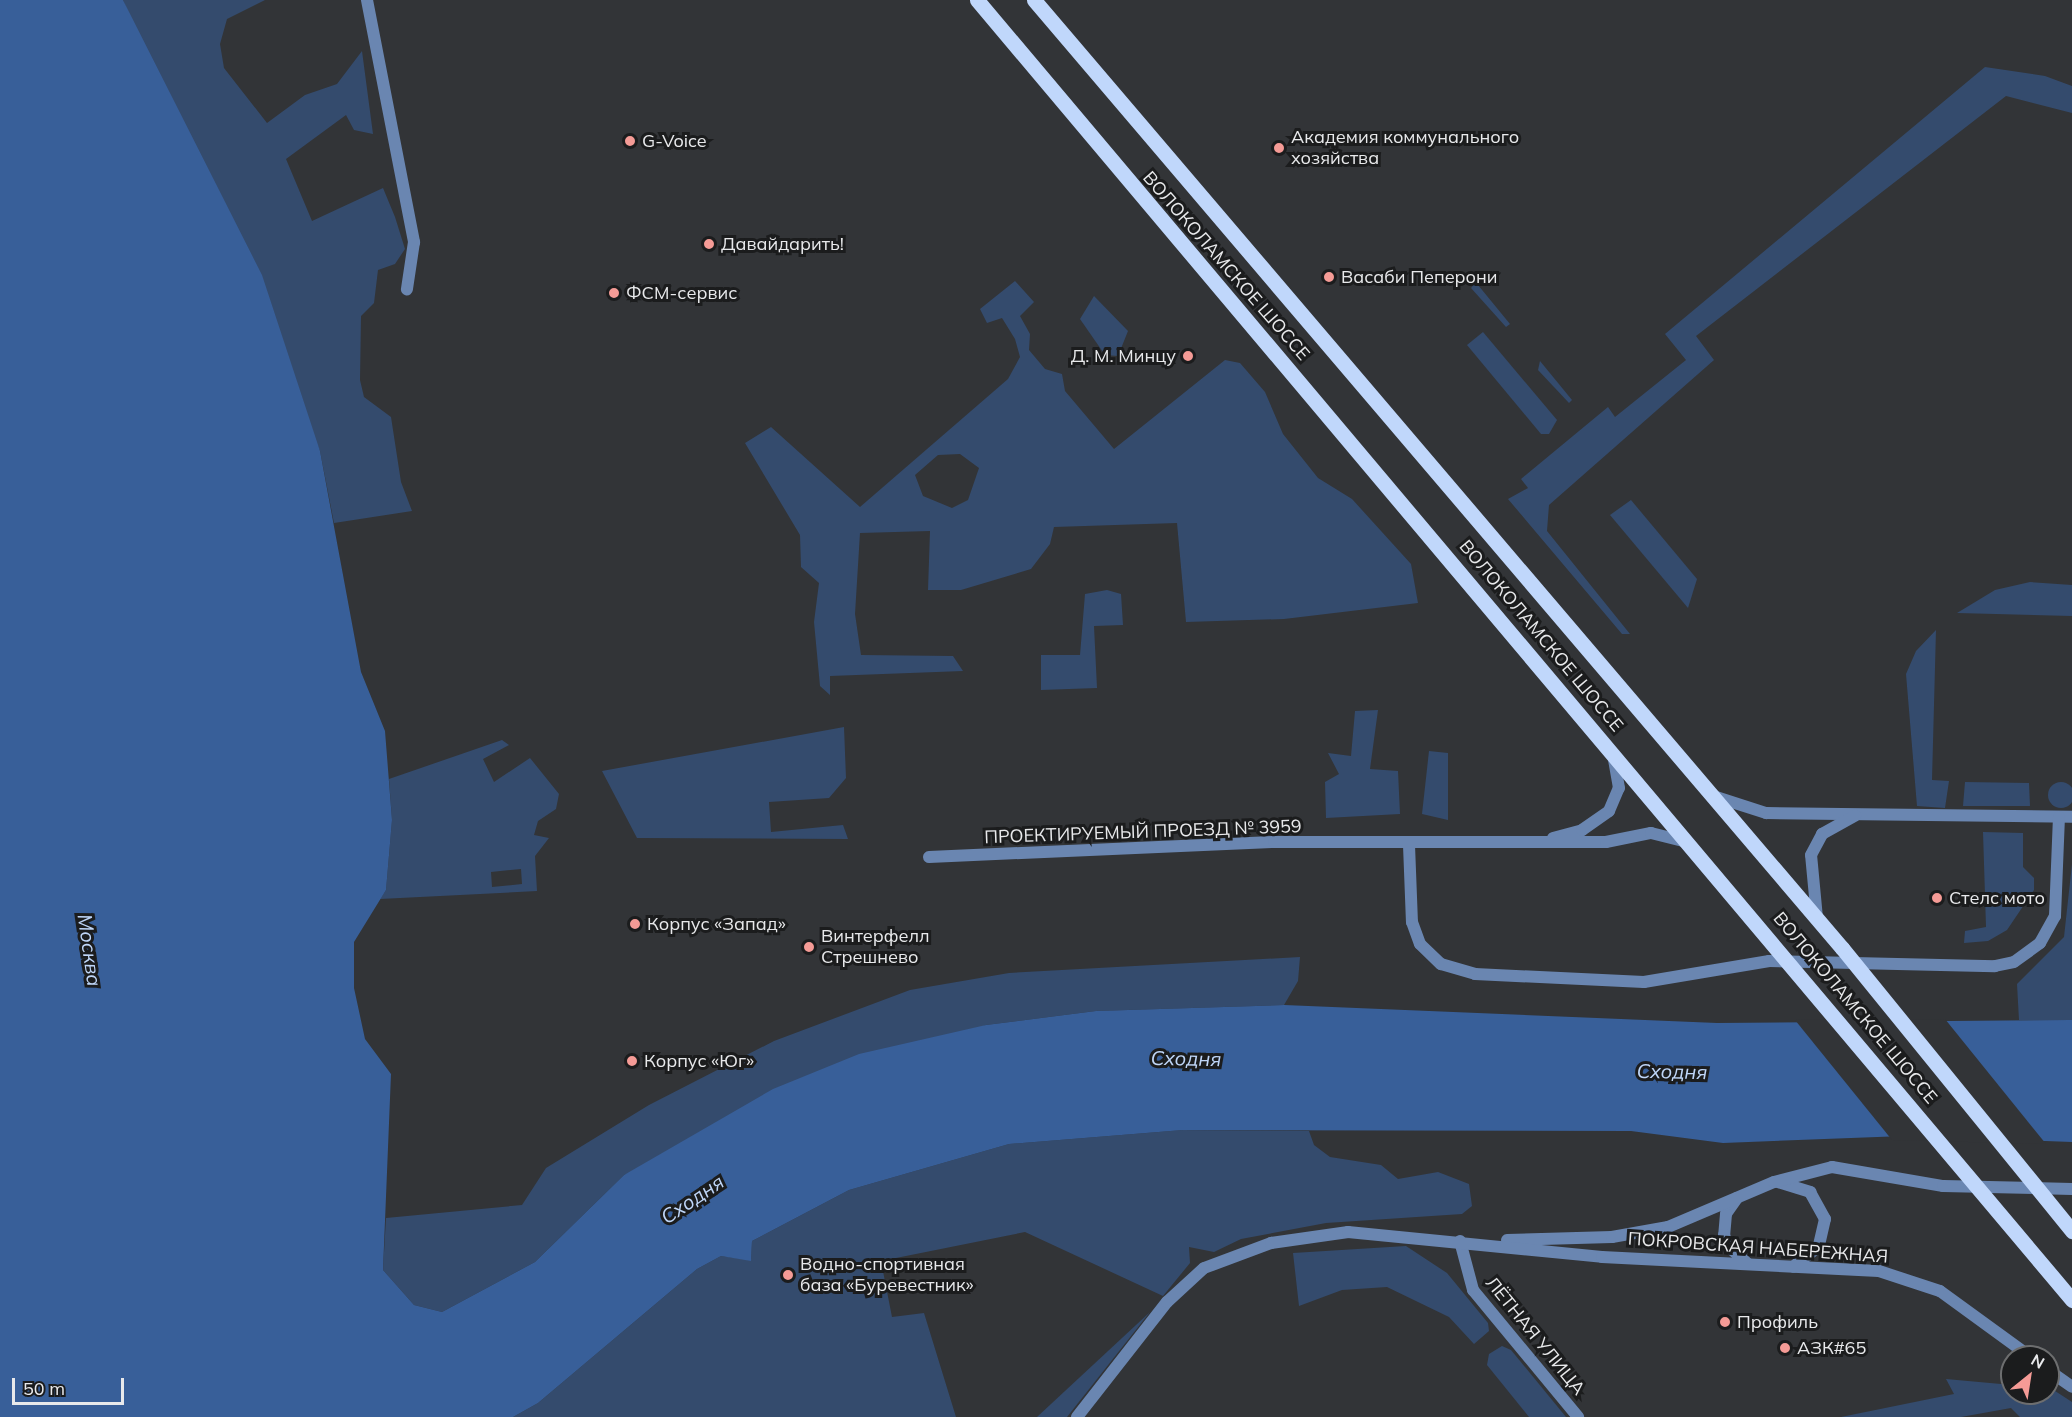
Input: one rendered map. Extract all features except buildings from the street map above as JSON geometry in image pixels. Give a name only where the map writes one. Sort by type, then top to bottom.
[{"type":"main road","points":[[969,0],[1011,42]]},
{"type":"main road","name":"ВОЛОКОЛАМСКОЕ ШОССЕ","points":[[977,0],[1694,846],[2072,1300]]},
{"type":"main road","name":"ВОЛОКОЛАМСКОЕ ШОССЕ","points":[[1034,0],[1817,918],[2072,1231]]},
{"type":"street","points":[[367,0],[414,242],[407,289]]},
{"type":"street","name":"ПРОЕКТИРУЕМЫЙ ПРОЕЗД № 3959","points":[[1537,843],[1582,830],[1609,811],[1619,777],[1603,740]]},
{"type":"street","points":[[1409,845],[1412,922],[1420,944],[1441,964],[1475,974],[1644,982],[1769,961],[1995,966],[2014,962],[2040,943],[2055,916],[2066,817],[1871,812],[1766,813],[1712,795]]},
{"type":"street","points":[[1817,918],[1808,872],[1816,843],[1834,825],[1871,812]]},
{"type":"street","name":"ПРОЕКТИРУЕМЫЙ ПРОЕЗД № 3959","points":[[929,857],[1274,842],[1409,845],[1606,842],[1651,833],[1694,846]]},
{"type":"street","name":"ПОКРОВСКАЯ НАБЕРЕЖНАЯ","points":[[1460,1241],[1612,1237],[1668,1227],[1774,1182],[1832,1167],[1943,1186],[2072,1189]]},
{"type":"street","points":[[1774,1182],[1810,1192],[1825,1219],[1819,1246],[1793,1267]]},
{"type":"street","points":[[1738,1198],[1726,1214],[1724,1235],[1728,1246],[1749,1264]]},
{"type":"street","name":"ПОКРОВСКАЯ НАБЕРЕЖНАЯ","points":[[1077,1417],[1167,1302],[1204,1268],[1271,1243],[1348,1232],[1910,1278],[1940,1291],[2014,1345]]},
{"type":"street","name":"ЛЁТНАЯ УЛИЦА","points":[[1460,1241],[1473,1290],[1578,1417]]},
{"type":"shaded area","points":[[123,0],[265,0],[227,19],[220,44],[224,68],[267,123],[305,95],[337,84],[362,51],[373,134],[354,130],[346,115],[286,159],[312,221],[383,188],[395,217],[405,249],[395,264],[378,270],[374,303],[361,316],[360,380],[364,397],[391,417],[401,482],[412,511],[334,523],[320,451]]},
{"type":"shaded area","points":[[1985,67],[2045,76],[2072,86],[2072,113],[2006,96],[1696,336],[1714,360],[1549,505],[1547,531],[1630,634],[1622,634],[1508,499],[1528,488],[1521,479],[1608,407],[1615,417],[1686,360],[1665,334]]},
{"type":"shaded area","points":[[1482,274],[1485,278],[1478,285],[1510,324],[1506,327],[1471,288]]},
{"type":"shaded area","points":[[1015,281],[1034,302],[1020,316],[1030,334],[1029,350],[1045,369],[1062,374],[1065,391],[1114,449],[1225,360],[1240,363],[1265,392],[1283,434],[1318,478],[1352,499],[1411,564],[1418,603],[1284,619],[1186,622],[1177,523],[1054,527],[1050,544],[1031,569],[961,590],[928,590],[930,531],[860,533],[855,614],[861,655],[953,656],[963,671],[830,676],[830,695],[820,686],[814,622],[819,583],[801,567],[800,535],[745,443],[771,427],[860,507],[1008,379],[1020,357],[1015,339],[1002,318],[987,323],[980,309]],"holes":[[[960,454],[979,468],[968,500],[952,508],[923,496],[915,475],[938,455]]]},
{"type":"shaded area","points":[[1094,296],[1128,331],[1118,356],[1105,355],[1080,319]]},
{"type":"shaded area","points":[[1483,332],[1557,420],[1549,434],[1541,434],[1467,345]]},
{"type":"shaded area","points":[[1540,361],[1572,400],[1569,403],[1538,370]]},
{"type":"shaded area","points":[[1631,500],[1697,579],[1688,608],[1610,515]]},
{"type":"shaded area","points":[[2030,582],[2072,585],[2072,616],[1957,613],[1995,590]]},
{"type":"shaded area","points":[[1107,590],[1121,594],[1123,625],[1094,626],[1097,688],[1041,690],[1041,655],[1080,655],[1085,594]]},
{"type":"shaded area","points":[[1936,630],[1932,780],[1949,781],[1945,808],[1917,806],[1906,674],[1916,651]]},
{"type":"shaded area","points":[[1378,710],[1370,769],[1398,771],[1400,814],[1326,818],[1325,782],[1339,774],[1328,753],[1351,756],[1355,711]]},
{"type":"shaded area","points":[[844,727],[846,778],[829,798],[769,802],[771,832],[843,825],[848,839],[637,838],[602,771]]},
{"type":"shaded area","points":[[502,740],[509,745],[483,759],[494,782],[530,758],[559,794],[556,809],[538,821],[534,835],[549,838],[535,856],[537,891],[380,899],[386,890],[392,820],[389,779]],"holes":[[[521,869],[522,884],[492,887],[491,872]]]},
{"type":"shaded area","points":[[1429,751],[1448,753],[1448,820],[1422,814]]},
{"type":"shaded area","points":[[1965,782],[2029,783],[2030,806],[1963,806]]},
{"type":"shaded area","points":[[2061,782],[2070,786],[2074,795],[2070,804],[2061,808],[2052,804],[2048,795],[2052,786]]},
{"type":"shaded area","points":[[1983,832],[2023,833],[2023,867],[2034,878],[2034,890],[2007,930],[1988,941],[1964,943],[1965,931],[1986,927]]},
{"type":"shaded area","points":[[2072,864],[2072,1020],[2019,1020],[2017,984],[2064,937]]},
{"type":"shaded area","points":[[1300,957],[1298,981],[1284,1005],[1096,1011],[986,1025],[624,1175],[535,1262],[442,1312],[414,1305],[383,1270],[386,1218],[522,1205],[546,1168],[649,1105],[774,1041],[910,990],[1009,973]]},
{"type":"shaded area","name":"Водно-спортивная база «Буревестник»","points":[[1183,1130],[1309,1131],[1314,1145],[1330,1157],[1381,1165],[1398,1179],[1438,1172],[1469,1184],[1472,1206],[1462,1214],[1326,1223],[1241,1239],[1214,1252],[1189,1247],[1190,1263],[1163,1296],[1025,1232],[881,1261],[892,1317],[924,1313],[956,1417],[513,1417],[538,1403],[697,1269],[721,1256],[751,1260],[752,1241],[849,1190],[1009,1144]]},
{"type":"shaded area","points":[[1406,1246],[1447,1273],[1488,1323],[1489,1331],[1474,1344],[1449,1317],[1387,1287],[1342,1290],[1299,1306],[1293,1253]]},
{"type":"shaded area","points":[[1150,1312],[1067,1417],[1037,1417]]},
{"type":"shaded area","points":[[1502,1346],[1511,1350],[1566,1417],[1529,1417],[1487,1365],[1489,1354]]},
{"type":"shaded area","points":[[1946,1379],[2000,1384],[2000,1405],[2060,1405],[2060,1394],[2072,1402],[2072,1417],[2020,1417],[2011,1408],[1961,1417],[1841,1417],[1954,1394]]},
{"type":"water","points":[[0,0],[123,0],[262,275],[320,451],[361,672],[385,731],[392,820],[386,890],[354,942],[354,988],[365,1039],[391,1074],[383,1270],[414,1305],[442,1312],[535,1262],[624,1175],[773,1089],[859,1054],[986,1025],[1096,1011],[1284,1005],[1717,1023],[2072,1020],[2072,1142],[1904,1136],[1723,1143],[1631,1131],[1183,1130],[1009,1144],[849,1190],[752,1241],[751,1261],[721,1256],[697,1269],[538,1403],[513,1417],[0,1417]]},
{"type":"pier","points":[[1945,1019],[2046,1144],[1892,1140],[1795,1020]]},
{"type":"place","name":"G-Voice","points":[[630,141]]},
{"type":"place","name":"Академия коммунального хозяйства","points":[[1279,148]]},
{"type":"place","name":"Давайдарить!","points":[[709,244]]},
{"type":"place","name":"Васаби Пеперони","points":[[1329,277]]},
{"type":"place","name":"ФСМ-сервис","points":[[614,293]]},
{"type":"place","name":"Д. М. Минцу","points":[[1188,356]]},
{"type":"place","name":"Стелс мото","points":[[1937,898]]},
{"type":"place","name":"Корпус «Запад»","points":[[635,924]]},
{"type":"place","name":"Винтерфелл Стрешнево","points":[[809,947]]},
{"type":"place","name":"Корпус «Юг»","points":[[632,1061]]},
{"type":"place","name":"Водно-спортивная база «Буревестник»","points":[[788,1275]]},
{"type":"place","name":"Профиль","points":[[1725,1322]]},
{"type":"place","name":"АЗК#65","points":[[1785,1348]]},
{"type":"water label","name":"Москва","points":[[90,950]]},
{"type":"water label","name":"Сходня","points":[[1186,1058]]},
{"type":"water label","name":"Сходня","points":[[1672,1071]]},
{"type":"water label","name":"Сходня","points":[[692,1199]]}]
